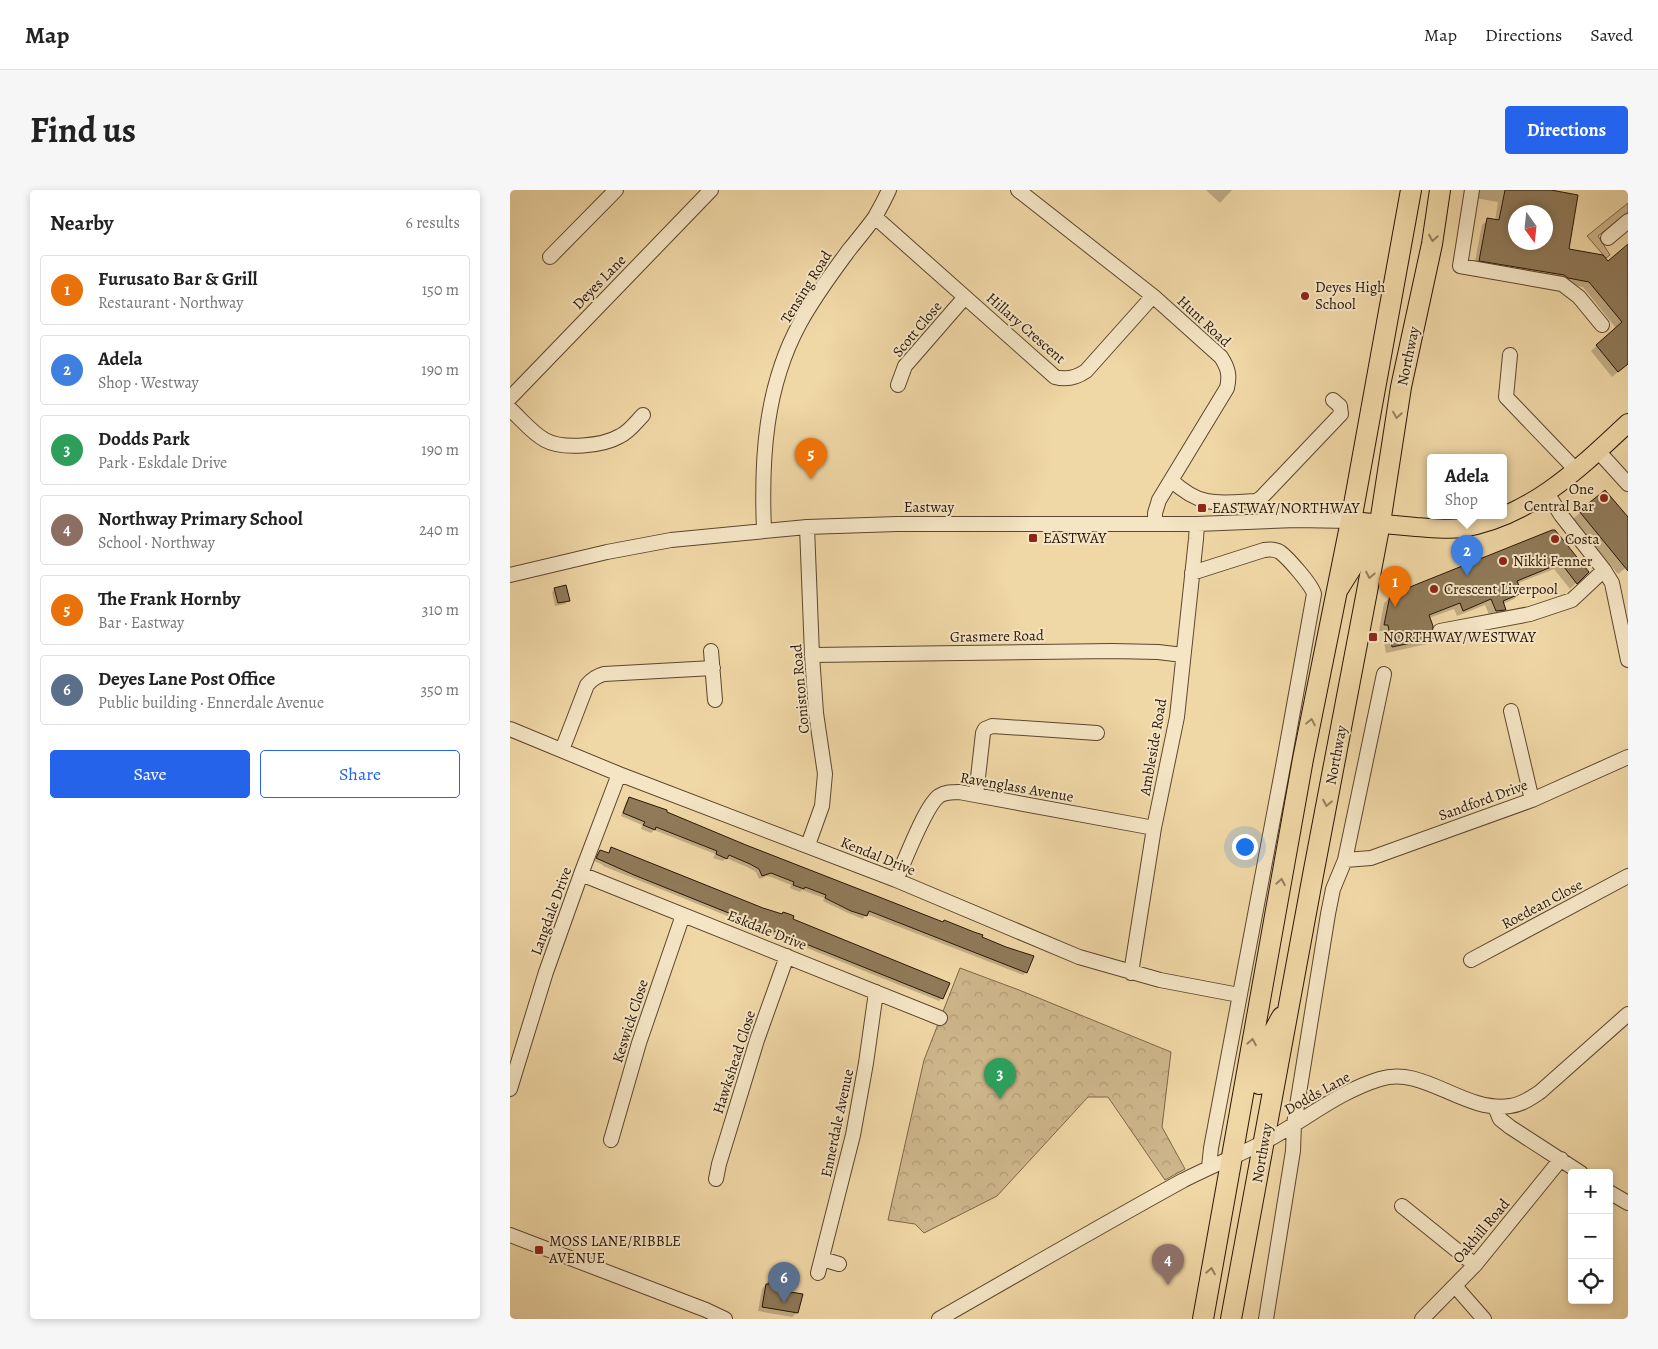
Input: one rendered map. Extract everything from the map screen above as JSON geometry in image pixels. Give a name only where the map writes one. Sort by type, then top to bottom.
[{"type":"highway","name":"Northway","points":[[1203,1319],[1303,759],[1351,522],[1411,190]]},
{"type":"highway","name":"Northway","points":[[1231,1319],[1380,523],[1401,387],[1432,244],[1440,190]]},
{"type":"highway","points":[[1232,1156],[1241,1148],[1250,1131],[1267,1046],[1270,1037],[1289,1005]]},
{"type":"main road","points":[[1507,515],[1547,493],[1598,451],[1628,423]]},
{"type":"main road","points":[[1351,522],[1441,529],[1462,528],[1496,519]]},
{"type":"main road","points":[[1337,592],[1356,560],[1360,543],[1364,536],[1369,530],[1380,523]]},
{"type":"street","points":[[550,257],[616,190]]},
{"type":"street","name":"Tensing Road","points":[[764,530],[763,473],[766,431],[776,383],[785,358],[800,323],[847,253],[875,217],[890,190]]},
{"type":"street","name":"Hunt Road","points":[[1018,190],[1153,296],[1221,357],[1229,372],[1227,388],[1159,500],[1156,524]]},
{"type":"street","points":[[1472,190],[1460,266],[1562,284],[1579,297],[1602,324]]},
{"type":"street","name":"Deyes Lane","points":[[510,398],[707,191]]},
{"type":"street","name":"Hillary Crescent","points":[[875,217],[1055,376],[1062,379],[1079,376],[1086,371],[1153,296]]},
{"type":"street","points":[[1608,238],[1628,222]]},
{"type":"street","name":"Scott Close","points":[[898,385],[905,366],[965,297]]},
{"type":"street","points":[[1510,355],[1506,397],[1576,470]]},
{"type":"street","points":[[1171,480],[1182,490],[1206,502],[1256,501],[1341,414],[1340,406],[1333,400]]},
{"type":"street","points":[[510,409],[543,439],[561,446],[600,444],[612,441],[622,435],[643,415]]},
{"type":"street","points":[[1598,451],[1628,484]]},
{"type":"street","points":[[1547,493],[1561,515],[1612,583],[1622,610],[1628,660]]},
{"type":"street","name":"Eastway","points":[[510,575],[631,547],[686,538],[807,527],[897,524],[1196,524],[1280,520],[1351,522]]},
{"type":"street","name":"Ambleside Road","points":[[1130,973],[1154,828],[1177,716],[1196,524]]},
{"type":"street","name":"Coniston Road","points":[[807,527],[816,713],[825,786],[822,806],[808,845]]},
{"type":"street","points":[[1192,573],[1264,550],[1274,550],[1283,555],[1310,585],[1314,594],[1209,1167]]},
{"type":"street","points":[[1440,631],[1530,614],[1572,600],[1604,570]]},
{"type":"street","name":"Grasmere Road","points":[[812,655],[1112,651],[1158,652],[1182,655]]},
{"type":"street","points":[[711,652],[715,700]]},
{"type":"street","points":[[562,750],[587,686],[597,676],[604,674],[712,668]]},
{"type":"street","name":"Northway","points":[[1266,1319],[1293,1151],[1294,1124],[1328,914],[1333,889],[1346,860],[1384,674]]},
{"type":"street","points":[[1511,711],[1532,800]]},
{"type":"street","points":[[976,795],[985,729],[992,726],[1097,732]]},
{"type":"street","name":"Kendal Drive","points":[[510,729],[619,774],[896,880],[1079,957],[1130,973],[1239,995]]},
{"type":"street","name":"Sandford Drive","points":[[1346,860],[1371,858],[1532,800],[1628,757]]},
{"type":"street","name":"Langdale Drive","points":[[510,1089],[546,972],[580,874],[619,774]]},
{"type":"street","name":"Ravenglass Avenue","points":[[896,880],[927,811],[939,796],[948,792],[976,795],[1154,828]]},
{"type":"street","name":"Eskdale Drive","points":[[580,874],[940,1018]]},
{"type":"street","name":"Roedean Close","points":[[1471,960],[1628,876]]},
{"type":"street","name":"Keswick Close","points":[[611,1140],[639,1042],[683,914]]},
{"type":"street","name":"Hawkshead Close","points":[[716,1179],[756,1040],[787,956]]},
{"type":"street","name":"Ennerdale Avenue","points":[[818,1273],[852,1135],[866,1063],[876,992]]},
{"type":"street","name":"Dodds Lane","points":[[939,1319],[1209,1167],[1264,1142],[1315,1110],[1357,1089],[1389,1076],[1409,1077],[1480,1105],[1495,1107],[1511,1106],[1525,1102],[1540,1092],[1628,1014]]},
{"type":"street","points":[[1495,1107],[1500,1119],[1510,1127],[1575,1169]]},
{"type":"street","name":"Oakhill Road","points":[[1422,1319],[1475,1265],[1561,1159]]},
{"type":"street","points":[[1613,1195],[1621,1201],[1628,1203]]},
{"type":"street","points":[[1402,1206],[1475,1265]]},
{"type":"street","points":[[510,1235],[725,1319]]},
{"type":"street","points":[[822,1259],[838,1264]]},
{"type":"street","points":[[1455,1286],[1484,1319]]},
{"type":"green space","points":[[1628,203],[1628,212],[1598,236],[1610,255],[1606,258],[1587,236]]},
{"type":"green space","points":[[960,968],[1171,1052],[1162,1127],[1185,1169],[1165,1180],[1108,1097],[1088,1097],[997,1196],[924,1233],[915,1224],[888,1220],[924,1060]]},
{"type":"building","points":[[1505,190],[1551,190],[1578,195],[1569,249],[1603,255],[1608,261],[1628,244],[1628,364],[1618,372],[1596,345],[1622,322],[1589,282],[1568,278],[1564,275],[1479,261],[1487,218],[1499,220]]},
{"type":"building","points":[[1605,490],[1628,517],[1628,571],[1579,511]]},
{"type":"building","points":[[1555,530],[1589,572],[1577,584],[1561,563],[1517,581],[1522,593],[1503,601],[1506,610],[1496,611],[1491,599],[1463,611],[1460,603],[1429,615],[1433,626],[1432,633],[1435,638],[1392,647],[1388,625],[1384,625],[1390,595]]},
{"type":"building","points":[[566,585],[570,601],[558,603],[554,588]]},
{"type":"building","points":[[629,797],[667,810],[667,812],[746,845],[943,922],[944,920],[983,935],[982,937],[1006,947],[1034,956],[1027,973],[869,911],[867,916],[851,911],[825,898],[826,895],[805,887],[804,889],[793,885],[794,882],[771,873],[762,876],[759,869],[729,855],[727,859],[716,854],[717,851],[656,827],[655,830],[643,825],[645,822],[623,813]]},
{"type":"building","points":[[611,847],[763,908],[794,916],[793,919],[950,983],[943,999],[596,858],[600,850],[609,853]]},
{"type":"building","points":[[770,1277],[780,1278],[777,1290],[803,1294],[798,1313],[762,1307],[766,1284],[769,1284]]},
{"type":"place","name":"Deyes High School","points":[[1305,296]]},
{"type":"place","name":"The Frank Hornby","points":[[811,479]]},
{"type":"place","name":"One Central Bar","points":[[1604,498]]},
{"type":"place","name":"EASTWAY/NORTHWAY","points":[[1202,508]]},
{"type":"place","name":"EASTWAY","points":[[1033,538]]},
{"type":"place","name":"Costa","points":[[1555,539]]},
{"type":"place","name":"Nikki Fenner","points":[[1503,561]]},
{"type":"place","name":"Adela","points":[[1467,576]]},
{"type":"place","name":"Crescent Liverpool","points":[[1434,589]]},
{"type":"place","name":"Furusato Bar & Grill","points":[[1395,607]]},
{"type":"place","name":"NORTHWAY/WESTWAY","points":[[1373,637]]},
{"type":"place","name":"Dodds Park","points":[[1000,1099]]},
{"type":"place","name":"MOSS LANE/RIBBLE AVENUE","points":[[539,1250]]},
{"type":"place","name":"Northway Primary School","points":[[1168,1285]]},
{"type":"place","name":"Deyes Lane Post Office","points":[[784,1303]]}]
